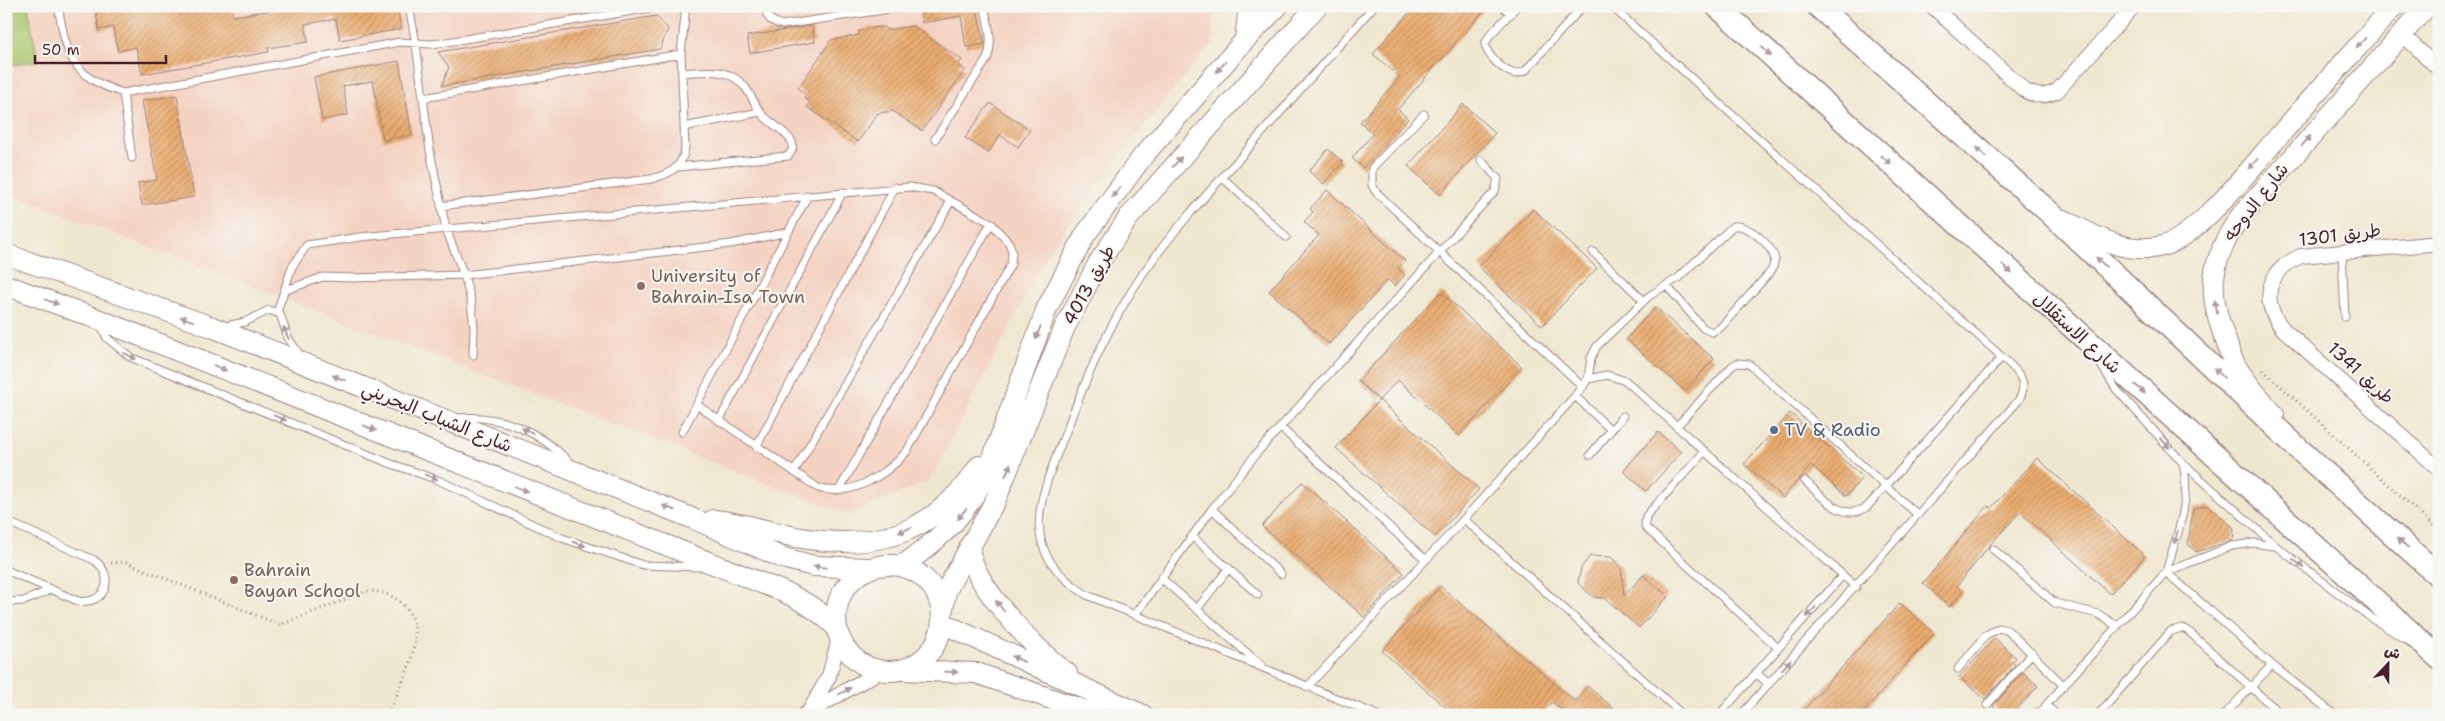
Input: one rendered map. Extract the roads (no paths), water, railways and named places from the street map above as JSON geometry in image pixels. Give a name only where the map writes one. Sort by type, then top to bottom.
[{"type":"main road","name":"شارع الاستقلال","points":[[1717,6],[2435,654]]},
{"type":"main road","points":[[1818,6],[2049,212],[2302,452],[2439,576]]},
{"type":"street","points":[[1245,40],[1248,6]]},
{"type":"street","points":[[1712,6],[1736,24]]},
{"type":"street","points":[[1932,6],[2024,90],[2032,95],[2040,96],[2057,91],[2134,6]]},
{"type":"street","points":[[2395,6],[2396,21],[2402,34],[2439,68]]},
{"type":"street","name":"شارع الدوحه","points":[[2049,212],[2102,240],[2124,247],[2145,249],[2165,245],[2182,238],[2219,202],[2395,6]]},
{"type":"street","name":"شارع الدوحه","points":[[2302,452],[2235,365],[2218,323],[2213,290],[2215,268],[2222,243],[2239,218],[2427,6]]},
{"type":"street","points":[[1291,33],[1283,7],[1316,8]]},
{"type":"street","name":"طريق 4013","points":[[902,566],[944,535],[978,491],[990,466],[1047,308],[1085,235],[1143,156],[1245,40],[1283,7]]},
{"type":"street","name":"طريق 4013","points":[[942,619],[946,591],[996,499],[1064,329],[1099,262],[1129,217],[1291,33],[1316,8]]},
{"type":"street","name":"طريق 1301","points":[[2269,298],[2272,282],[2278,272],[2288,262],[2301,256],[2439,244]]},
{"type":"street","name":"شارع الشباب البحريني","points":[[6,254],[212,327],[694,518],[782,558],[798,563],[830,568],[868,568]]},
{"type":"street","name":"شارع الشباب البحريني","points":[[13,290],[100,320],[801,600],[821,612],[837,632]]},
{"type":"street","name":"طريق 1341","points":[[2269,298],[2274,315],[2284,330],[2439,469]]},
{"type":"street","points":[[694,518],[738,523],[830,542],[856,543],[882,539],[906,530],[929,518],[950,503],[968,484],[1000,435]]},
{"type":"street","points":[[970,545],[969,554],[974,567],[1015,626],[1100,706]]},
{"type":"street","points":[[808,713],[829,676],[837,632],[837,605],[846,586],[868,568],[885,565],[902,566],[914,571],[934,589],[942,619],[938,639],[930,653],[917,664],[902,670]]},
{"type":"street","points":[[942,619],[1100,706]]},
{"type":"street","points":[[837,632],[856,660],[880,671],[976,673],[1049,697],[1143,715]]},
{"type":"street","points":[[808,713],[880,671]]},
{"type":"lane","points":[[58,6],[66,47],[82,74],[98,85],[124,93],[400,42],[416,44],[447,42],[662,6]]},
{"type":"lane","points":[[409,6],[441,206],[446,229],[464,275],[471,301],[474,328],[473,355]]},
{"type":"lane","points":[[441,206],[651,179],[667,175],[678,167],[684,158],[685,148],[681,54],[686,6]]},
{"type":"lane","points":[[765,6],[765,15],[771,22],[782,24],[910,6]]},
{"type":"lane","points":[[935,139],[991,50],[991,40],[984,6]]},
{"type":"lane","points":[[1374,6],[1166,242],[1121,309],[1085,382],[1046,482],[1040,503],[1038,525],[1043,547],[1053,567],[1068,583],[1087,595],[1377,715]]},
{"type":"lane","points":[[1502,6],[1511,14]]},
{"type":"lane","points":[[1517,6],[1487,39],[1485,44],[1489,54],[1507,71],[1516,74],[1525,71],[1584,6]]},
{"type":"lane","points":[[1612,6],[2002,357],[2020,374],[2024,388],[2022,395],[1856,587],[1741,715]]},
{"type":"lane","points":[[424,98],[681,54]]},
{"type":"lane","points":[[678,167],[788,156],[792,152],[793,145],[790,139],[760,112],[750,93],[736,78],[716,71],[682,73]]},
{"type":"lane","points":[[124,93],[132,158]]},
{"type":"lane","points":[[684,127],[760,112]]},
{"type":"lane","points":[[1424,114],[1378,161],[1370,176],[1376,192],[1583,387]]},
{"type":"lane","points":[[1134,615],[1212,509],[1280,428],[1498,187],[1496,175],[1481,160]]},
{"type":"lane","points":[[1222,177],[1286,237]]},
{"type":"lane","points":[[756,446],[894,187]]},
{"type":"lane","points":[[317,369],[294,348],[277,312],[286,290],[292,267],[307,245],[360,237],[894,187],[925,188],[991,223],[1009,243],[1012,251],[1011,264],[906,451],[888,470],[861,484],[840,490],[818,488],[696,405]]},
{"type":"lane","points":[[719,421],[843,192]]},
{"type":"lane","points":[[682,432],[808,194]]},
{"type":"lane","points":[[794,472],[951,201]]},
{"type":"lane","points":[[840,490],[991,223]]},
{"type":"lane","points":[[1307,687],[1464,519],[1583,387],[1588,379],[1591,358],[1597,346],[1644,301],[1684,273],[1734,226],[1744,226],[1749,230],[1770,250],[1776,260],[1772,270],[1721,327],[1712,332],[1703,328],[1667,286]]},
{"type":"lane","points":[[286,290],[323,277],[464,275],[731,244],[788,232]]},
{"type":"lane","points":[[2342,251],[2345,317]]},
{"type":"lane","points":[[1592,252],[1644,301]]},
{"type":"lane","points":[[212,327],[234,325],[255,318],[269,310],[277,312]]},
{"type":"lane","points":[[100,320],[108,338],[130,357],[389,463],[438,480],[562,538],[643,565],[719,568]]},
{"type":"lane","points":[[2095,348],[2100,363],[2116,389],[2183,463],[2276,546],[2382,626],[2435,654]]},
{"type":"lane","points":[[1805,480],[1834,507],[1847,513],[1854,514],[1867,508],[2002,357]]},
{"type":"lane","points":[[1677,426],[1732,366],[1738,363],[1749,364],[1918,515]]},
{"type":"lane","points":[[1588,379],[1607,375],[1626,380],[1856,587]]},
{"type":"lane","points":[[1575,396],[1611,430]]},
{"type":"lane","points":[[1590,455],[1623,416]]},
{"type":"lane","points":[[1280,428],[1426,560]]},
{"type":"lane","points":[[1705,452],[1646,516],[1645,527],[1778,648]]},
{"type":"lane","points":[[2166,572],[2185,502],[2187,489],[2183,463]]},
{"type":"lane","points":[[1212,509],[1281,574]]},
{"type":"lane","points":[[1464,519],[1683,715]]},
{"type":"lane","points":[[6,521],[101,564],[105,570],[107,585],[99,598],[92,601],[78,601],[6,570]]},
{"type":"lane","points":[[1192,536],[1258,595]]},
{"type":"lane","points":[[2032,715],[2043,710],[2166,572],[2232,546],[2254,543],[2276,546]]},
{"type":"lane","points":[[1993,549],[2055,603],[2098,614],[2117,626]]},
{"type":"lane","points":[[1197,609],[1229,568]]},
{"type":"lane","points":[[2166,572],[2272,665],[2335,715]]},
{"type":"lane","points":[[1719,715],[1843,575]]},
{"type":"lane","points":[[1161,578],[1268,671]]},
{"type":"lane","points":[[6,602],[24,601],[50,590]]},
{"type":"lane","points":[[1958,669],[1986,635],[1999,628],[2007,630],[2064,686]]},
{"type":"lane","points":[[2098,715],[2176,628],[2187,630],[2282,715]]},
{"type":"lane","points":[[1987,705],[2032,653]]},
{"type":"lane","points":[[2224,715],[2272,665]]},
{"type":"lane","points":[[1756,673],[1768,684]]},
{"type":"lane","points":[[1049,697],[1059,715]]},
{"type":"lane","points":[[2043,710],[2057,715]]},
{"type":"place","name":"University of Bahrain-Isa Town","points":[[641,286]]},
{"type":"place","name":"TV & Radio","points":[[1774,430]]},
{"type":"place","name":"Bahrain Bayan School","points":[[234,580]]}]
